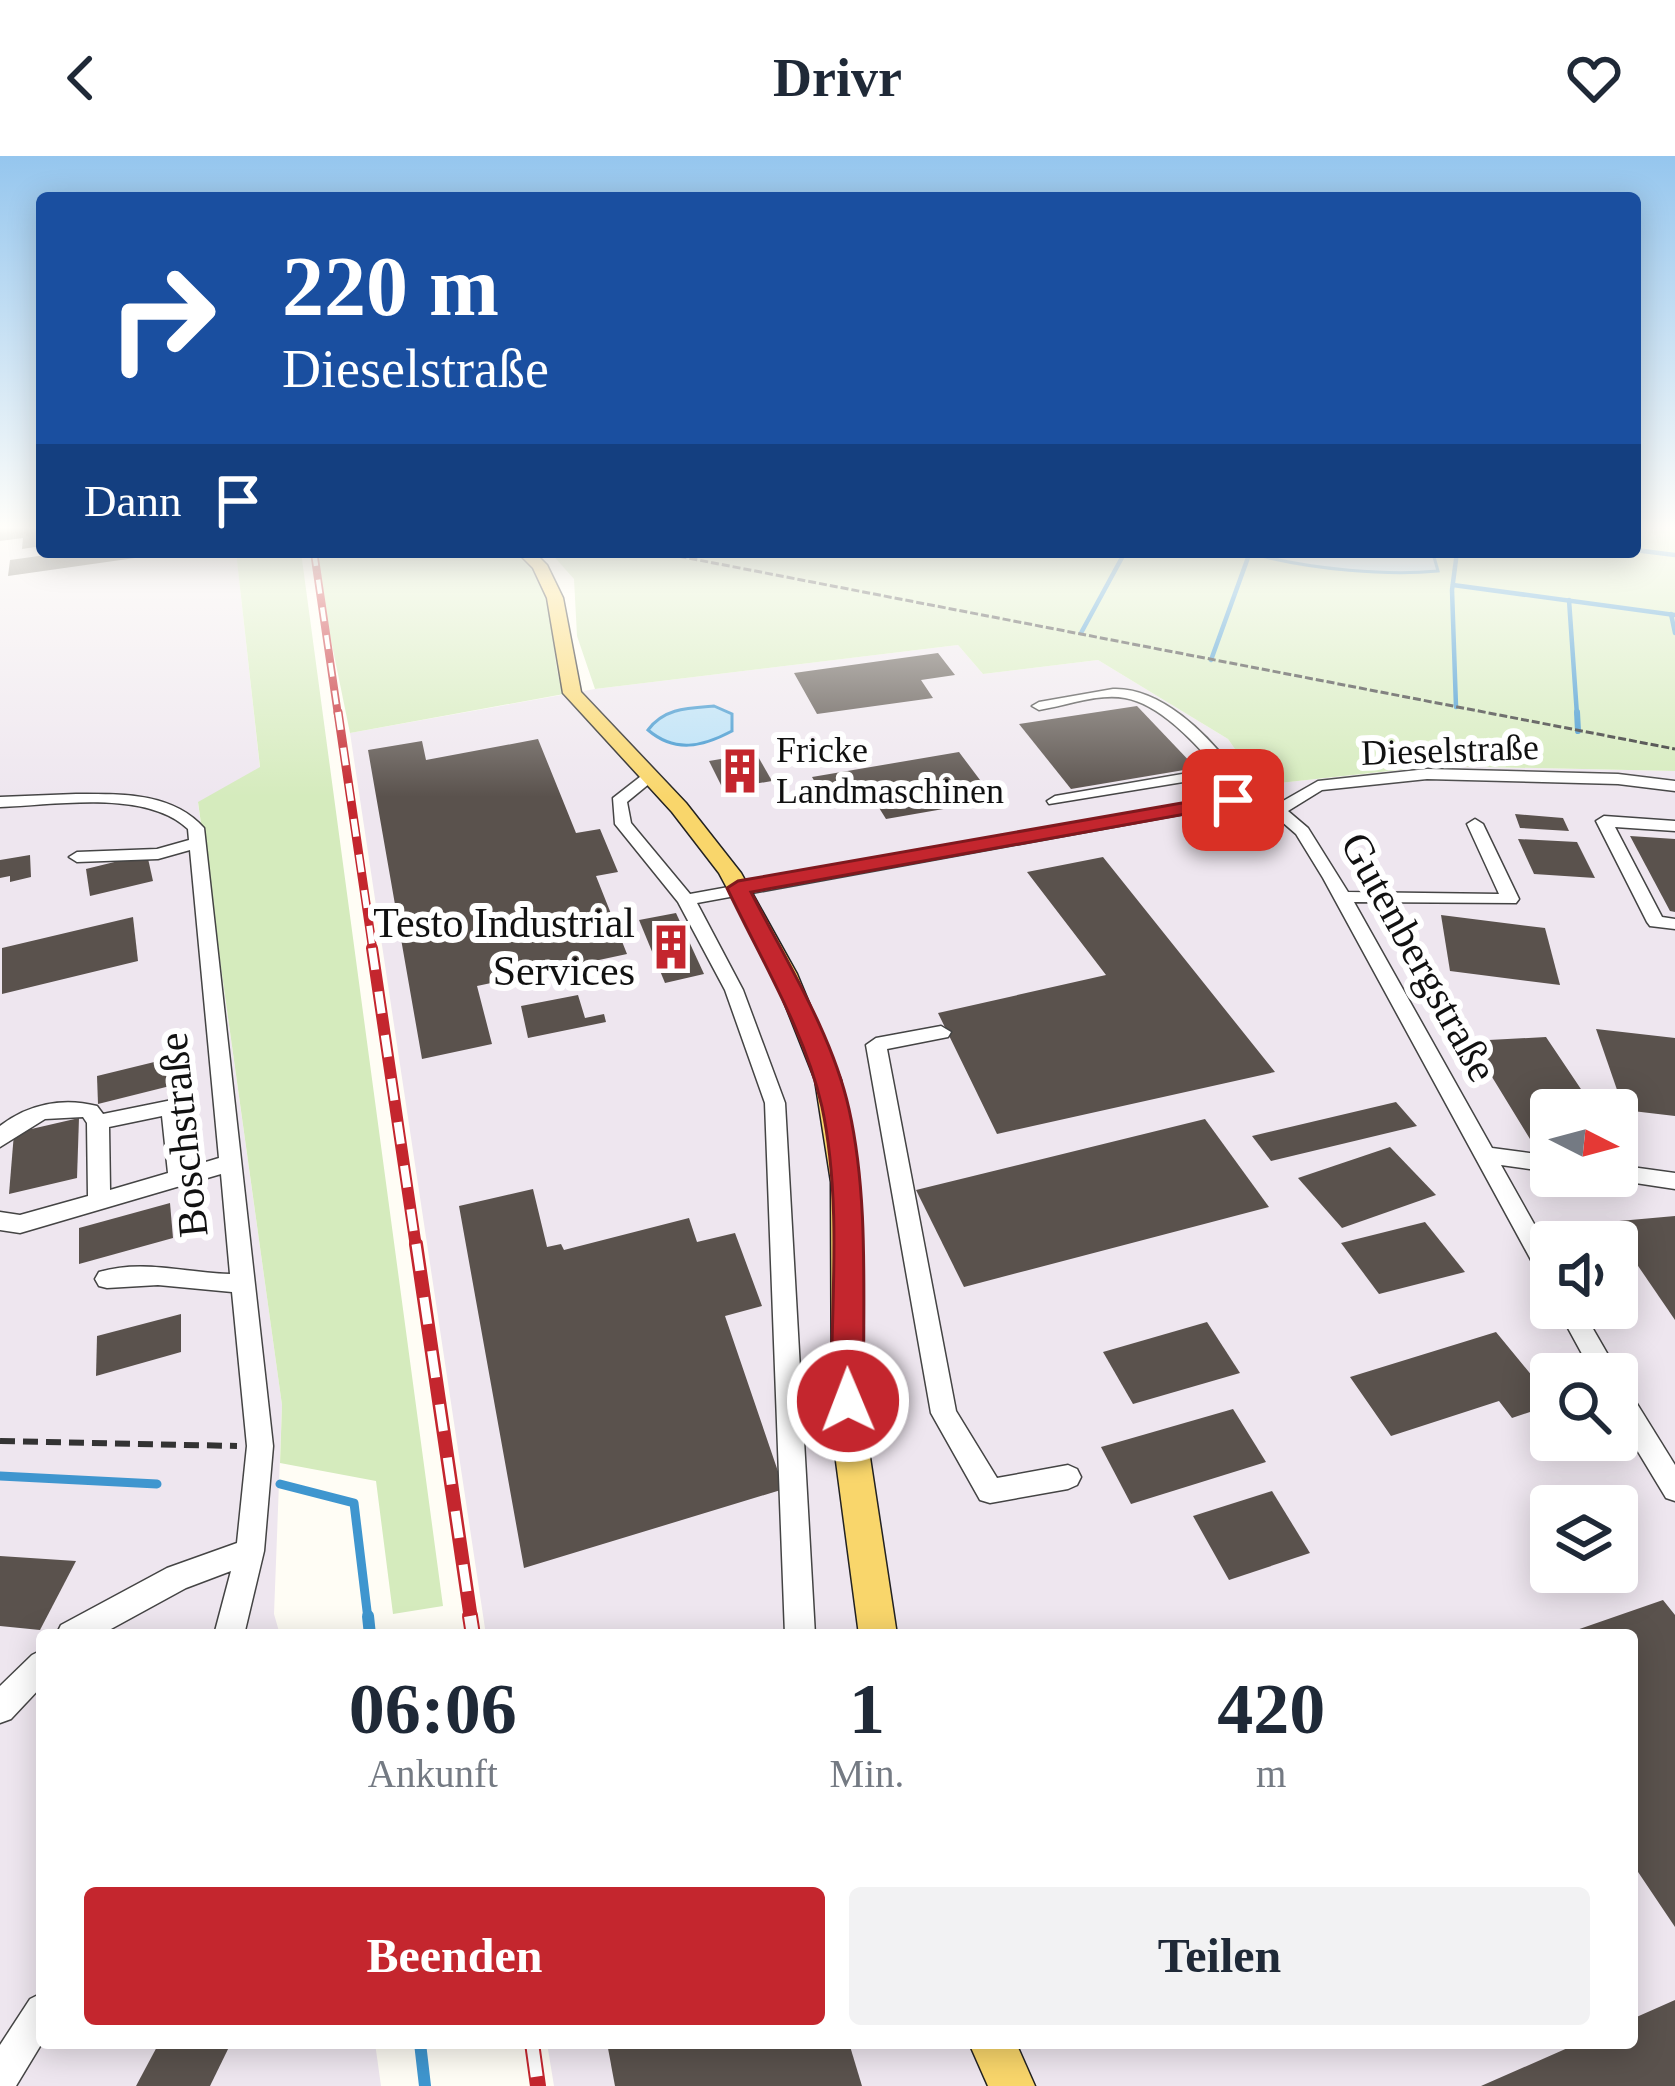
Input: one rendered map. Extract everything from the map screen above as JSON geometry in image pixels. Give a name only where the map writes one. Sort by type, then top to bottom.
[{"type":"main road","points":[[555,617],[560,666],[572,693],[712,847],[738,888],[809,1032],[835,1105],[845,1167],[848,1401],[859,1529],[877,1629]]},
{"type":"main road","points":[[995,2049],[1012,2086]]},
{"type":"street","points":[[1039,706],[1127,692],[1150,702],[1218,758],[1227,771],[1055,801]]},
{"type":"street","name":"Dieselstraße","points":[[1278,810],[1318,787],[1426,774],[1675,785]]},
{"type":"street","points":[[650,776],[619,801],[623,824],[686,900],[734,990],[775,1103],[800,1629]]},
{"type":"street","points":[[686,900],[1233,800],[1278,810]]},
{"type":"street","points":[[0,802],[152,802],[190,818],[198,843],[158,854],[77,857]]},
{"type":"street","name":"Gutenbergstraße","points":[[1278,810],[1302,831],[1343,897],[1530,1237]]},
{"type":"street","points":[[1675,826],[1604,821],[1656,922],[1675,924]]},
{"type":"street","points":[[1343,897],[1510,899],[1475,824]]},
{"type":"street","name":"Boschstraße","points":[[198,843],[260,1446],[250,1551],[230,1629]]},
{"type":"street","points":[[941,1032],[876,1045],[944,1413],[990,1491],[1068,1477]]},
{"type":"street","points":[[98,1123],[172,1107],[179,1176]]},
{"type":"street","points":[[0,1138],[11,1124],[74,1108],[90,1111],[98,1123],[99,1201]]},
{"type":"street","points":[[1485,1155],[1530,1161]]},
{"type":"street","points":[[0,1221],[20,1224],[231,1163]]},
{"type":"street","points":[[1638,1176],[1675,1181]]},
{"type":"street","points":[[107,1279],[142,1270],[205,1286],[244,1283]]},
{"type":"street","points":[[1638,1428],[1675,1489]]},
{"type":"street","points":[[81,1629],[177,1578],[250,1551]]},
{"type":"street","points":[[0,1708],[36,1670]]},
{"type":"street","points":[[0,2078],[36,2021]]},
{"type":"path","points":[[993,617],[1675,749]]},
{"type":"path","points":[[0,1441],[260,1446]]},
{"type":"shaded area","points":[[0,617],[243,617],[260,768],[198,803],[282,1405],[274,1614],[278,1629],[36,1629],[36,2049],[376,2049],[381,2086],[0,2086]]},
{"type":"shaded area","points":[[958,645],[983,674],[1098,660],[1228,739],[1260,785],[1436,766],[1675,771],[1675,2086],[554,2086],[548,2049],[1638,2049],[1638,1629],[485,1629],[350,733],[595,689]]},
{"type":"green space","points":[[243,617],[310,617],[443,1606],[393,1614],[376,1481],[280,1463],[282,1405],[198,802],[260,767]]},
{"type":"green space","points":[[326,617],[550,617],[564,694],[350,733]]},
{"type":"green space","points":[[576,617],[1675,617],[1675,771],[1436,766],[1260,785],[1228,739],[1098,660],[983,674],[958,645],[595,689],[577,636]]},
{"type":"water","points":[[714,706],[732,714],[732,731],[710,741],[679,745],[648,730],[669,713]]},
{"type":"building","points":[[938,653],[955,675],[921,680],[933,698],[817,714],[794,673]]},
{"type":"building","points":[[1137,706],[1196,768],[1071,789],[1019,724]]},
{"type":"building","points":[[538,739],[576,833],[600,829],[618,872],[596,876],[627,954],[477,986],[492,1044],[422,1059],[368,750],[422,741],[426,760]]},
{"type":"building","points":[[959,752],[995,800],[886,819],[871,795],[827,803],[812,777]]},
{"type":"building","name":"Fricke Landmaschinen","points":[[756,753],[772,781],[723,789],[709,761]]},
{"type":"building","points":[[1515,814],[1563,818],[1569,831],[1520,828]]},
{"type":"building","points":[[1630,836],[1675,839],[1675,912],[1670,911]]},
{"type":"building","points":[[1518,839],[1577,842],[1595,878],[1534,874]]},
{"type":"building","points":[[147,854],[153,881],[90,896],[86,869]]},
{"type":"building","points":[[30,855],[31,877],[10,882],[10,876],[0,878],[0,860]]},
{"type":"building","points":[[1103,857],[1275,1072],[997,1134],[938,1013],[1106,975],[1027,872]]},
{"type":"building","name":"Testo Industrial Services","points":[[676,913],[704,974],[665,983],[639,920]]},
{"type":"building","points":[[1441,915],[1545,928],[1560,985],[1450,971]]},
{"type":"building","points":[[133,917],[138,961],[2,994],[2,948]]},
{"type":"building","points":[[578,995],[585,1018],[604,1014],[606,1022],[528,1038],[521,1006]]},
{"type":"building","points":[[1596,1029],[1675,1038],[1675,1116],[1638,1112],[1638,1089],[1617,1089]]},
{"type":"building","points":[[1546,1037],[1581,1089],[1530,1089],[1530,1139],[1470,1041]]},
{"type":"building","points":[[183,1055],[186,1082],[98,1104],[97,1076]]},
{"type":"building","points":[[1396,1102],[1417,1126],[1271,1161],[1252,1136]]},
{"type":"building","points":[[79,1118],[77,1178],[9,1194],[14,1133]]},
{"type":"building","points":[[1205,1119],[1269,1207],[964,1287],[916,1190]]},
{"type":"building","points":[[1390,1147],[1436,1195],[1342,1228],[1298,1178]]},
{"type":"building","points":[[533,1189],[547,1247],[561,1244],[564,1250],[689,1218],[697,1242],[735,1233],[762,1306],[725,1316],[784,1489],[524,1568],[459,1206]]},
{"type":"building","points":[[170,1203],[173,1238],[79,1264],[79,1228]]},
{"type":"building","points":[[1675,1216],[1675,1320],[1638,1266],[1638,1221],[1619,1221]]},
{"type":"building","points":[[1425,1222],[1465,1272],[1379,1294],[1341,1243]]},
{"type":"building","points":[[181,1314],[181,1352],[96,1376],[97,1336]]},
{"type":"building","points":[[1207,1322],[1240,1373],[1133,1404],[1103,1352]]},
{"type":"building","points":[[1496,1332],[1530,1373],[1530,1412],[1512,1418],[1499,1401],[1391,1436],[1350,1377]]},
{"type":"building","points":[[1233,1409],[1266,1462],[1131,1504],[1101,1447]]},
{"type":"building","points":[[1272,1491],[1310,1553],[1229,1580],[1193,1516]]},
{"type":"building","points":[[0,1556],[76,1561],[41,1629],[0,1626]]},
{"type":"building","points":[[1663,1600],[1675,1615],[1675,1927],[1638,1872],[1638,1629],[1579,1629]]},
{"type":"building","points":[[1675,2000],[1675,2086],[1481,2086],[1565,2049],[1638,2049],[1638,2016]]},
{"type":"building","points":[[156,2049],[228,2049],[210,2086],[136,2086]]},
{"type":"building","points":[[608,2049],[851,2049],[862,2086],[615,2086]]},
{"type":"waterway","points":[[1081,633],[1090,617]]},
{"type":"waterway","points":[[1211,660],[1227,617]]},
{"type":"waterway","points":[[1453,617],[1456,707]]},
{"type":"waterway","points":[[1570,617],[1577,715]]},
{"type":"waterway","points":[[1672,617],[1675,633]]},
{"type":"waterway","points":[[1577,712],[1578,731]]},
{"type":"waterway","points":[[0,1476],[157,1484]]},
{"type":"waterway","points":[[280,1484],[354,1503],[368,1619]]},
{"type":"waterway","points":[[368,1616],[369,1629]]},
{"type":"waterway","points":[[421,2049],[425,2086]]},
{"type":"railway","points":[[324,617],[338,715]]},
{"type":"railway","points":[[338,712],[373,951]]},
{"type":"railway","points":[[372,948],[416,1247]]},
{"type":"railway","points":[[416,1244],[471,1619]]},
{"type":"railway","points":[[470,1616],[472,1629]]},
{"type":"railway","points":[[533,2049],[538,2086]]},
{"type":"place","name":"Fricke Landmaschinen","points":[[740,771]]},
{"type":"place","name":"Testo Industrial Services","points":[[671,947]]},
{"type":"route","points":[[848,1401],[845,1167],[835,1105],[809,1032],[738,888],[1233,800]]}]
